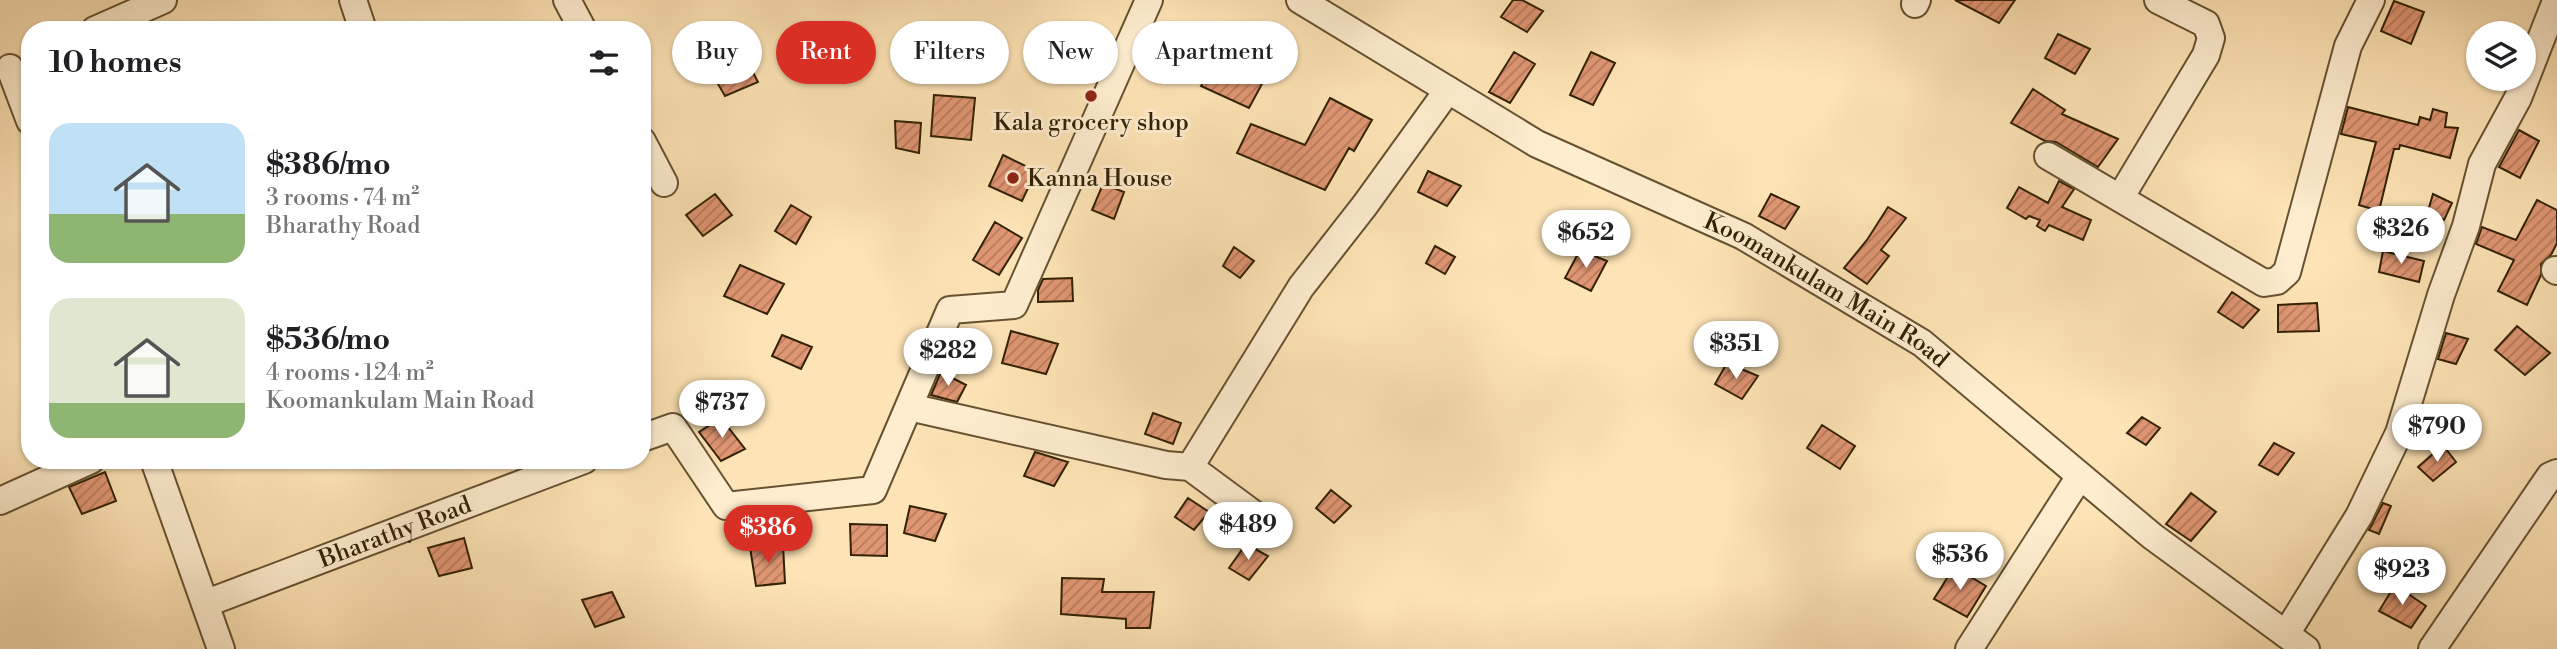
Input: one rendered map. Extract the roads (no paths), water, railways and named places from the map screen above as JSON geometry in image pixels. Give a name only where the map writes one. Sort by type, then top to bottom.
[{"type":"street","points":[[118,21],[163,0]]},
{"type":"street","points":[[353,0],[360,21]]},
{"type":"street","points":[[567,0],[578,21]]},
{"type":"street","points":[[651,435],[673,427],[726,506],[873,490],[950,310],[1014,305],[1149,0]]},
{"type":"street","name":"Koomankulam Main Road","points":[[1300,0],[1536,144],[1742,236],[1922,343],[2152,536],[2296,642]]},
{"type":"street","points":[[2120,198],[2206,55],[2211,38],[2206,24],[2158,0]]},
{"type":"street","points":[[2048,156],[2264,283],[2277,281],[2287,272],[2348,46],[2371,0]]},
{"type":"street","points":[[2296,642],[2399,433],[2441,295],[2466,226],[2482,164],[2518,98],[2555,1]]},
{"type":"street","points":[[13,67],[21,92]]},
{"type":"street","points":[[1190,467],[1301,287],[1365,205],[1448,90]]},
{"type":"street","points":[[651,158],[664,183]]},
{"type":"street","points":[[909,407],[1166,465],[1190,467],[1259,518]]},
{"type":"street","points":[[0,501],[71,469]]},
{"type":"street","points":[[157,469],[207,603],[221,649]]},
{"type":"street","name":"Bharathy Road","points":[[207,603],[560,469]]},
{"type":"street","points":[[2432,649],[2550,476],[2557,473]]},
{"type":"street","points":[[1969,649],[2080,476]]},
{"type":"place","name":"Kala grocery shop","points":[[1091,96]]},
{"type":"place","name":"Kanna House","points":[[1013,178]]}]
